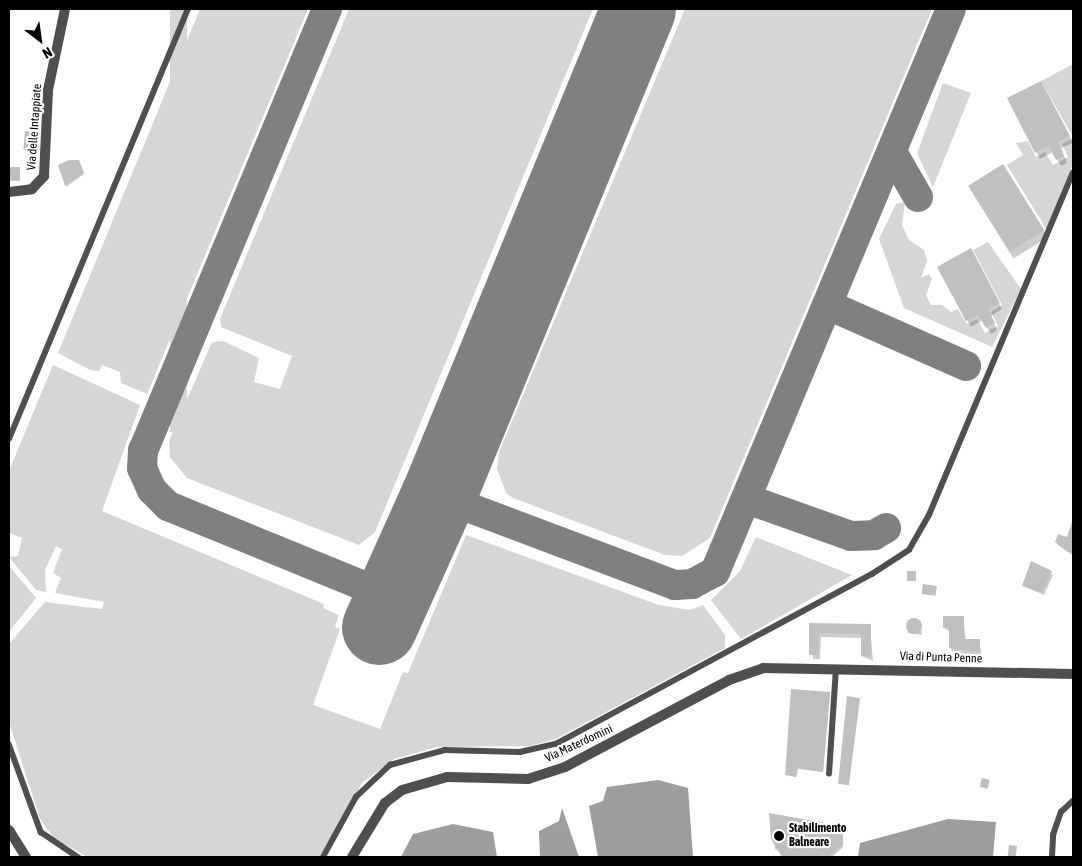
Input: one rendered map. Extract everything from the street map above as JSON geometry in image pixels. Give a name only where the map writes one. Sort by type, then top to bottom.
[{"type":"street","name":"Via delle Intappiate","points":[[9,192],[32,189],[44,176],[48,90],[65,9]]},
{"type":"street","name":"Via Materdomini","points":[[352,857],[385,803],[421,781],[447,777],[528,779],[565,767],[729,680],[763,668],[809,668]]},
{"type":"street","name":"Via di Punta Penne","points":[[809,668],[1073,674]]},
{"type":"street","points":[[9,830],[26,857]]},
{"type":"lane","points":[[9,439],[188,9]]},
{"type":"lane","points":[[323,857],[356,797],[390,765],[445,750],[520,752],[556,744],[872,574],[909,550],[929,515],[1073,173]]},
{"type":"lane","points":[[829,774],[836,668]]},
{"type":"lane","points":[[9,744],[41,832],[78,857]]},
{"type":"lane","points":[[1052,857],[1052,835],[1061,812],[1073,801]]},
{"type":"shaded area","points":[[170,9],[187,9],[187,432],[170,432]]},
{"type":"shaded area","points":[[200,9],[308,9],[147,394],[121,383],[120,372],[102,365],[99,371],[90,370],[58,353]]},
{"type":"shaded area","points":[[349,9],[593,9],[375,532],[359,545],[187,478],[170,457],[169,441],[212,342],[223,341],[259,358],[254,382],[280,389],[292,356],[221,327],[220,319]]},
{"type":"shaded area","points":[[685,9],[932,9],[710,538],[682,556],[665,555],[513,498],[506,493],[497,469],[499,452]]},
{"type":"shaded area","points":[[1073,64],[1073,137],[1041,81]]},
{"type":"shaded area","points":[[943,83],[971,93],[933,187],[917,153]]},
{"type":"shaded area","points":[[1073,138],[1073,164],[1047,230],[1007,165],[1023,155],[1016,143],[1028,141],[1036,157],[1045,152],[1053,165],[1068,157],[1062,144]]},
{"type":"shaded area","points":[[905,202],[902,225],[909,240],[924,250],[927,261],[921,278],[929,274],[932,279],[926,295],[931,305],[942,305],[951,312],[958,309],[967,324],[977,319],[985,333],[998,326],[991,312],[1002,305],[973,250],[988,242],[1021,289],[992,347],[904,308],[879,239],[896,204]]},
{"type":"shaded area","points":[[53,365],[140,405],[102,511],[324,604],[323,608],[339,615],[335,627],[340,629],[313,705],[380,729],[403,672],[408,673],[466,535],[659,605],[690,610],[703,605],[725,635],[725,648],[556,739],[530,746],[437,747],[394,759],[362,783],[319,857],[87,857],[54,838],[40,819],[9,722],[9,644],[45,602],[102,609],[104,602],[55,593],[61,578],[53,573],[62,549],[56,546],[45,570],[46,592],[36,590],[9,557],[18,556],[22,538],[9,533],[9,471]]},
{"type":"shaded area","points":[[756,537],[852,575],[741,639],[711,600],[740,571]]},
{"type":"shaded area","points":[[9,566],[36,598],[9,632]]},
{"type":"shaded area","points":[[658,780],[688,788],[693,857],[598,857],[589,806],[603,801],[607,787]]},
{"type":"shaded area","points":[[562,808],[579,857],[540,857],[539,831],[559,821]]},
{"type":"shaded area","points":[[948,819],[996,822],[993,857],[858,857],[860,843]]},
{"type":"shaded area","points":[[453,824],[493,832],[497,857],[401,857],[413,834]]},
{"type":"building","points":[[1041,81],[1070,136],[1058,142],[1064,156],[1056,160],[1049,146],[1035,153],[1007,98]]},
{"type":"building","points":[[25,131],[36,132],[34,150],[23,149]]},
{"type":"building","points":[[69,160],[79,160],[84,173],[65,186],[58,165]]},
{"type":"building","points":[[1003,164],[1044,230],[1010,252],[968,186]]},
{"type":"building","points":[[9,167],[20,167],[20,180],[9,180]]},
{"type":"building","points":[[971,248],[1000,303],[988,309],[995,323],[986,328],[978,315],[966,321],[937,267]]},
{"type":"building","points":[[1072,522],[1073,549],[1071,554],[1055,542],[1058,534],[1067,537]]},
{"type":"building","points":[[1031,561],[1052,571],[1042,593],[1022,586]]},
{"type":"building","points":[[907,571],[916,571],[916,581],[907,581]]},
{"type":"building","points":[[923,584],[937,586],[935,596],[922,594]]},
{"type":"building","points":[[943,616],[964,616],[964,639],[980,639],[980,652],[949,648],[949,628],[943,628]]},
{"type":"building","points":[[914,618],[922,626],[914,634],[906,626]]},
{"type":"building","points":[[809,623],[871,624],[871,657],[861,656],[861,634],[819,633],[818,655],[809,655]]},
{"type":"building","points":[[791,689],[830,692],[823,772],[798,768],[796,777],[785,775]]},
{"type":"building","points":[[847,696],[860,698],[849,785],[838,784]]},
{"type":"building","points":[[982,778],[990,780],[988,789],[980,787]]},
{"type":"building","points":[[769,813],[843,826],[843,844],[829,857],[782,857],[771,839]]},
{"type":"building","points":[[1009,845],[1017,846],[1016,857],[1008,857]]},
{"type":"taxiway","points":[[327,9],[143,450],[142,468],[152,490],[168,506],[391,597]]},
{"type":"taxiway","points":[[438,496],[675,585],[692,584],[715,572],[951,9]]},
{"type":"taxiway","points":[[892,152],[918,197]]},
{"type":"taxiway","points":[[828,305],[966,366]]},
{"type":"taxiway","points":[[747,499],[851,536],[874,535],[886,528]]},
{"type":"runway","points":[[379,627],[438,496],[638,9]]},
{"type":"place","name":"Stabilimento Balneare","points":[[779,836]]}]
